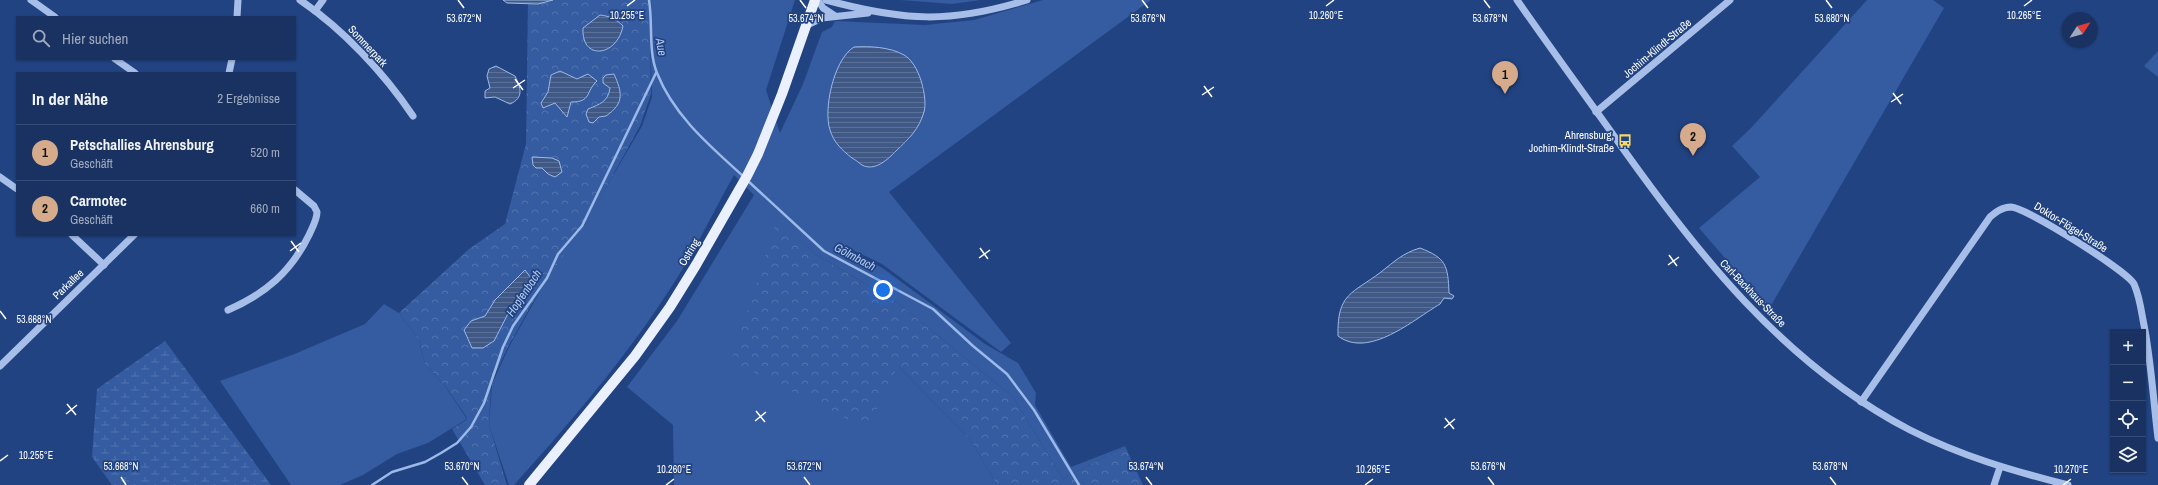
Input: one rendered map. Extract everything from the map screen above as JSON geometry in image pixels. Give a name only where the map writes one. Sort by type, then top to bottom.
[{"type":"main road","name":"Ostring","points":[[529,485],[606,394],[639,350],[692,271],[737,195],[748,176],[767,131],[816,0]]},
{"type":"street","points":[[31,0],[54,16]]},
{"type":"street","points":[[237,16],[238,0]]},
{"type":"street","name":"Sommerpark","points":[[300,0],[315,11],[352,44],[398,93],[413,116]]},
{"type":"street","points":[[315,11],[323,0]]},
{"type":"street","points":[[816,0],[823,8],[835,16]]},
{"type":"street","points":[[826,0],[874,13],[921,18],[957,16],[996,9],[1027,0]]},
{"type":"street","name":"Carl-Backhaus-Straße","points":[[1517,0],[1674,220],[1724,279],[1792,348],[1829,379],[1861,402],[1925,437],[2000,467],[2068,485]]},
{"type":"street","name":"Jochim-Klindt-Straße","points":[[1596,112],[1730,0]]},
{"type":"street","points":[[807,25],[822,18],[874,13]]},
{"type":"street","points":[[116,60],[134,72]]},
{"type":"street","points":[[229,72],[232,60]]},
{"type":"street","points":[[0,177],[16,188]]},
{"type":"street","points":[[228,310],[251,299],[272,285],[289,268],[303,247],[318,212],[314,206],[296,191]]},
{"type":"street","name":"Doktor-Flögel-Straße","points":[[1861,402],[1990,217],[1996,211],[2011,207],[2030,213],[2048,223],[2117,268],[2134,284],[2140,302],[2147,337],[2158,438]]},
{"type":"street","points":[[73,236],[104,265]]},
{"type":"street","name":"Parkallee","points":[[0,366],[133,236]]},
{"type":"street","points":[[1994,485],[2000,467]]},
{"type":"green space","points":[[528,0],[652,0],[650,34],[651,94],[640,126],[597,204],[533,302],[508,347],[491,383],[489,425],[507,485],[485,485],[452,429],[468,419],[446,387],[425,364],[419,340],[399,313],[469,249],[505,224],[526,144]]},
{"type":"green space","points":[[652,0],[795,0],[766,90],[780,133],[803,84],[822,32],[832,27],[835,21],[925,25],[974,20],[1043,0],[1151,0],[889,192],[1011,343],[1001,352],[882,264],[840,244],[884,269],[985,344],[1018,363],[1036,393],[1035,405],[1071,467],[1125,446],[1063,479],[1013,397],[898,303],[815,254],[778,218],[898,366],[970,439],[997,485],[674,485],[673,425],[627,387],[677,321],[754,195],[734,175],[685,265],[626,352],[560,433],[514,485],[509,485],[489,425],[492,384],[509,347],[548,277],[597,203],[642,126],[652,97],[650,34]],"holes":[[[868,47],[897,53],[910,61],[920,77],[924,88],[910,139],[889,158],[852,157],[843,151],[829,101],[832,91]]]},
{"type":"green space","points":[[900,0],[981,0],[952,4]]},
{"type":"green space","points":[[1867,0],[1933,0],[1944,8],[1769,309],[1699,228],[1760,177],[1732,146],[1751,128]]},
{"type":"green space","points":[[2158,51],[2158,77],[2144,66]]},
{"type":"green space","points":[[778,217],[815,254],[898,303],[1013,397],[1063,479],[1125,446],[1143,485],[997,485],[970,439],[898,366],[867,429],[731,361]]},
{"type":"green space","points":[[384,304],[399,313],[419,340],[425,364],[445,386],[467,419],[428,443],[397,454],[363,475],[340,485],[291,485],[220,381],[292,355],[365,324]]},
{"type":"green space","points":[[165,341],[271,485],[112,485],[92,457],[97,389]]},
{"type":"shaded area","points":[[503,0],[553,0],[538,4],[507,3]]},
{"type":"shaded area","points":[[600,15],[612,18],[623,26],[614,44],[607,49],[600,51],[593,50],[588,46],[584,39],[583,28]]},
{"type":"shaded area","points":[[854,47],[893,50],[904,55],[914,65],[918,73],[925,98],[922,118],[913,133],[885,161],[872,167],[862,165],[842,149],[832,135],[828,121],[829,98],[836,73],[847,53]]},
{"type":"shaded area","points":[[496,66],[515,76],[519,85],[520,92],[518,99],[510,104],[495,97],[485,98],[485,91],[490,88],[487,76],[489,69]]},
{"type":"shaded area","points":[[560,71],[577,79],[588,74],[597,81],[585,98],[578,102],[571,102],[567,117],[555,103],[543,108],[541,103],[548,92],[551,75]]},
{"type":"shaded area","points":[[614,74],[619,86],[619,102],[606,116],[599,117],[593,123],[589,122],[586,114],[588,109],[603,102],[609,93],[610,88],[603,83],[603,78],[606,75]]},
{"type":"shaded area","points":[[532,157],[552,158],[559,161],[562,172],[555,177],[548,174],[542,168],[536,168],[533,165]]},
{"type":"shaded area","points":[[1420,248],[1435,255],[1444,264],[1448,276],[1449,293],[1454,296],[1452,299],[1444,298],[1440,304],[1404,327],[1377,340],[1363,343],[1350,342],[1338,336],[1340,311],[1348,296],[1399,258]]},
{"type":"shaded area","points":[[525,270],[531,278],[513,304],[494,341],[483,348],[472,348],[464,330],[471,321],[485,316],[495,300]]},
{"type":"waterway","name":"Gölmbach","points":[[649,0],[654,64],[664,89],[683,117],[706,142],[743,176]]},
{"type":"waterway","name":"Hopfenbach","points":[[372,485],[392,472],[425,462],[441,453],[457,443],[471,427],[484,403],[503,347],[513,326],[547,278],[558,254],[582,226],[656,73]]},
{"type":"waterway","name":"Gölmbach","points":[[748,181],[824,251],[933,309],[973,346],[1007,374],[1034,410],[1079,485]]},
{"type":"place","name":"Petschallies Ahrensburg","points":[[1505,94]]},
{"type":"place","name":"Ahrensburg, Jochim-Klindt-Straße","points":[[1625,141]]},
{"type":"place","name":"Carmotec","points":[[1693,156]]},
{"type":"water label","name":"Aue","points":[[661,47]]}]
